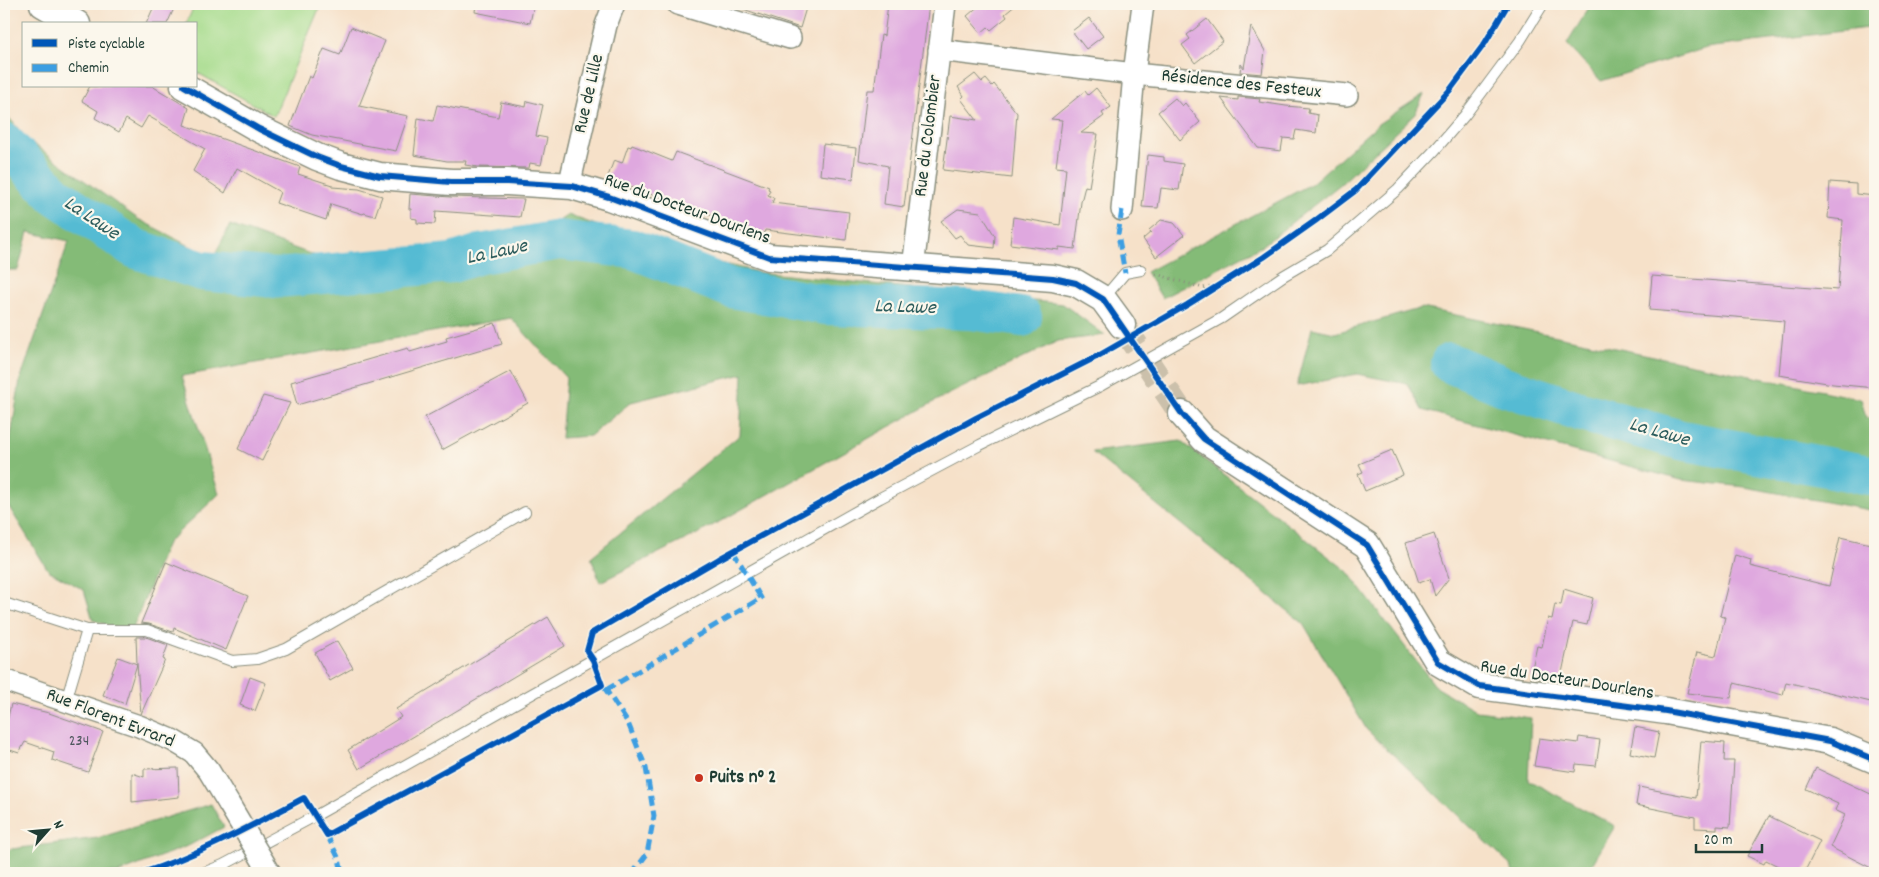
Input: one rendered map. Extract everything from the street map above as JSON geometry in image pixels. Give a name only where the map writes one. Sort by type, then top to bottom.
[{"type":"street","points":[[44,4],[74,22]]},
{"type":"street","name":"Rue de Lille","points":[[572,186],[572,173],[606,25],[614,4]]},
{"type":"street","points":[[678,4],[790,38]]},
{"type":"street","name":"Rue du Colombier","points":[[913,268],[945,4]]},
{"type":"street","name":"Résidence des Festeux","points":[[1122,210],[1134,74],[1143,4]]},
{"type":"street","name":"Résidence des Festeux","points":[[939,50],[1134,74],[1347,95]]},
{"type":"street","name":"Rue du Docteur Dourlens","points":[[187,88],[259,129],[317,157],[341,166],[380,176],[450,182],[507,182],[572,186],[609,197],[769,257],[1053,278],[1076,283],[1103,299],[1122,325]]},
{"type":"street","name":"Rue du Docteur Dourlens","points":[[1182,414],[1204,439],[1367,545],[1438,662],[1478,686],[1666,711],[1830,741],[1875,760]]},
{"type":"street","name":"Rue Florent Evrard","points":[[4,680],[138,726],[172,740],[194,753],[209,771],[270,873]]},
{"type":"lane","points":[[203,873],[223,865],[315,816],[880,498],[980,445],[1102,385],[1222,318],[1284,276],[1327,250],[1398,189],[1465,115],[1520,40],[1543,4]]},
{"type":"lane","points":[[1103,299],[1126,273],[1141,270]]},
{"type":"lane","points":[[4,603],[87,630],[146,630],[232,661],[257,659],[286,648],[525,512]]},
{"type":"lane","points":[[66,701],[87,630]]},
{"type":"path","points":[[1141,270],[1203,288],[1222,283]]},
{"type":"green space","points":[[195,4],[321,4],[274,116],[198,73],[198,22],[187,22]]},
{"type":"green space","points":[[1591,4],[1875,4],[1875,27],[1706,48],[1601,81],[1567,44]]},
{"type":"green space","points":[[1424,94],[1415,114],[1342,183],[1262,246],[1162,298],[1146,272],[1311,184],[1378,124]]},
{"type":"green space","points":[[4,112],[28,140],[138,219],[213,258],[230,225],[330,261],[472,277],[568,215],[666,250],[758,272],[1063,304],[1105,335],[1058,341],[939,399],[701,532],[600,582],[591,557],[740,435],[743,374],[631,402],[590,436],[561,438],[566,378],[511,318],[182,376],[219,494],[167,543],[131,633],[93,620],[84,590],[48,570],[4,499],[4,480],[20,380],[69,241],[28,232],[18,270],[4,270]]},
{"type":"green space","points":[[1422,308],[1861,399],[1866,418],[1875,418],[1875,511],[1745,487],[1681,480],[1422,410],[1408,384],[1357,374],[1297,386],[1312,328],[1335,333]]},
{"type":"green space","points":[[1181,441],[1347,571],[1436,687],[1477,711],[1531,718],[1528,780],[1615,826],[1587,873],[1513,873],[1511,865],[1367,730],[1303,623],[1092,452]]},
{"type":"green space","points":[[211,804],[224,827],[190,845],[118,873],[4,873],[4,850],[98,838]]},
{"type":"building","points":[[155,4],[176,4],[168,22],[147,22]]},
{"type":"building","points":[[476,4],[534,4],[530,23],[475,12]]},
{"type":"building","points":[[738,4],[797,4],[806,8],[800,28],[737,7]]},
{"type":"building","points":[[888,4],[929,4],[904,207],[884,204],[888,166],[859,160],[867,90],[874,90],[881,35],[884,36]]},
{"type":"building","points":[[981,4],[1017,4],[1005,14],[1007,17],[991,30],[988,27],[981,33],[967,16]]},
{"type":"building","points":[[1089,18],[1103,36],[1086,49],[1072,31]]},
{"type":"building","points":[[1207,19],[1223,41],[1195,63],[1182,45],[1190,39],[1187,35]]},
{"type":"building","points":[[1251,26],[1265,51],[1262,74],[1240,72],[1241,64],[1244,68]]},
{"type":"building","points":[[351,27],[385,41],[359,106],[408,116],[396,151],[312,135],[290,126],[309,76],[312,78],[324,49],[340,55]]},
{"type":"building","points":[[975,74],[982,82],[986,79],[992,86],[994,84],[1017,113],[1012,178],[943,170],[950,116],[977,120],[961,99],[964,96],[958,87]]},
{"type":"building","points":[[89,88],[155,88],[189,108],[184,125],[300,167],[298,174],[332,185],[332,187],[359,189],[382,196],[375,216],[331,204],[326,220],[276,203],[280,192],[237,168],[225,193],[193,171],[205,149],[148,116],[141,128],[126,119],[119,132],[95,118],[98,111],[82,101]]},
{"type":"building","points":[[1096,88],[1111,107],[1102,113],[1104,116],[1081,133],[1098,134],[1089,187],[1085,186],[1081,202],[1075,249],[1059,247],[1059,250],[1010,244],[1013,217],[1060,225],[1066,168],[1056,167],[1062,120],[1051,119],[1085,91],[1088,95]]},
{"type":"building","points":[[1238,97],[1260,99],[1259,102],[1309,108],[1308,113],[1318,115],[1316,133],[1296,130],[1294,139],[1283,138],[1281,151],[1258,148],[1221,98],[1238,100]]},
{"type":"building","points":[[1175,98],[1182,106],[1185,103],[1200,122],[1180,140],[1158,112]]},
{"type":"building","points":[[527,101],[543,105],[536,136],[547,138],[541,165],[530,163],[529,168],[478,167],[465,165],[466,161],[447,161],[414,155],[418,118],[433,121],[437,105],[498,117],[501,102],[526,107]]},
{"type":"building","points":[[823,144],[856,148],[853,179],[820,175]]},
{"type":"building","points":[[632,145],[672,161],[676,152],[769,187],[768,195],[774,198],[772,203],[849,212],[846,240],[765,230],[764,234],[607,179],[614,160],[622,163],[628,146],[631,147]]},
{"type":"building","points":[[1148,155],[1164,157],[1164,161],[1183,164],[1179,190],[1161,188],[1158,208],[1142,207]]},
{"type":"building","points":[[1830,182],[1856,184],[1856,194],[1875,196],[1875,388],[1833,384],[1779,375],[1784,321],[1649,310],[1652,276],[1838,290],[1843,220],[1828,218]]},
{"type":"building","points":[[410,194],[524,199],[520,217],[436,211],[435,224],[417,223],[417,219],[411,218],[411,209],[409,209]]},
{"type":"building","points":[[958,209],[980,212],[995,236],[994,248],[968,245],[960,235],[955,238],[941,221]]},
{"type":"building","points":[[1161,220],[1174,223],[1184,235],[1156,257],[1143,239],[1151,232],[1149,230]]},
{"type":"building","points":[[495,323],[502,344],[297,405],[291,382],[408,348],[410,352],[447,341],[446,337]]},
{"type":"building","points":[[511,371],[528,403],[442,450],[425,417]]},
{"type":"building","points":[[263,396],[290,403],[262,461],[238,449]]},
{"type":"building","points":[[1392,450],[1403,475],[1365,491],[1358,474],[1363,472],[1359,464]]},
{"type":"building","points":[[1434,534],[1449,578],[1435,596],[1430,579],[1419,583],[1406,543]]},
{"type":"building","points":[[1840,537],[1875,545],[1875,703],[1786,682],[1783,695],[1734,683],[1731,698],[1687,693],[1697,652],[1716,656],[1725,617],[1720,616],[1735,555],[1751,560],[1750,566],[1829,586]]},
{"type":"building","points":[[166,562],[248,596],[226,650],[174,628],[173,632],[141,623]]},
{"type":"building","points":[[1564,589],[1593,598],[1587,625],[1573,622],[1560,682],[1530,677],[1537,646],[1542,647],[1548,618],[1552,619],[1555,604],[1561,605]]},
{"type":"building","points":[[548,617],[565,646],[359,769],[348,750],[401,717],[396,709]]},
{"type":"building","points":[[136,637],[146,637],[168,645],[163,659],[165,660],[141,714],[137,664]]},
{"type":"building","points":[[337,641],[353,668],[330,681],[315,653]]},
{"type":"building","points":[[118,657],[137,664],[125,704],[103,695]]},
{"type":"building","points":[[250,677],[266,683],[255,711],[240,705]]},
{"type":"building","points":[[11,704],[49,713],[103,732],[88,772],[52,760],[54,752],[25,742],[19,753],[4,748],[4,734]]},
{"type":"building","points":[[1635,727],[1659,732],[1654,758],[1630,753]]},
{"type":"building","points":[[1579,737],[1600,740],[1596,766],[1576,764],[1575,772],[1534,766],[1539,738],[1578,743]]},
{"type":"building","points":[[1701,741],[1725,743],[1724,761],[1734,761],[1730,827],[1717,826],[1717,829],[1695,828],[1695,817],[1636,805],[1639,787],[1696,798]]},
{"type":"building","points":[[178,768],[179,797],[132,802],[132,773],[144,777],[144,769]]},
{"type":"building","points":[[1816,768],[1875,796],[1875,870],[1830,847],[1845,815],[1835,810],[1838,804],[1806,789]]},
{"type":"building","points":[[1769,816],[1820,841],[1804,873],[1792,873],[1766,860],[1764,864],[1747,856]]},
{"type":"waterway","name":"La Lawe","points":[[4,142],[55,195],[134,248],[202,271],[276,278],[452,263],[480,254],[559,240],[633,249],[731,288],[826,305],[970,310],[1022,317]]},
{"type":"waterway","name":"La Lawe","points":[[1450,363],[1504,386],[1579,411],[1681,440],[1875,476]]},
{"type":"tunnel","points":[[1122,325],[1182,414]]},
{"type":"marked path","points":[[1122,210],[1118,235],[1125,273]]},
{"type":"marked path","points":[[606,690],[761,598],[733,551]]},
{"type":"marked path","points":[[604,687],[628,723],[646,768],[654,816],[647,854],[633,873]]},
{"type":"marked path","points":[[327,835],[339,859],[342,873]]},
{"type":"cycle path","points":[[142,873],[204,849],[304,798],[327,835],[602,685],[593,660],[587,651],[592,633],[719,559],[976,418],[1098,356],[1187,305],[1264,257],[1315,221],[1356,190],[1450,90],[1485,43],[1508,4]]},
{"type":"cycle path","points":[[187,88],[259,129],[317,157],[341,166],[380,176],[451,182],[507,182],[572,186],[609,197],[769,257],[1053,278],[1076,283],[1103,299],[1182,414],[1204,439],[1367,545],[1438,662],[1479,686],[1666,711],[1830,741],[1875,760]]},
{"type":"place","name":"Puits n° 2","points":[[699,778]]}]
